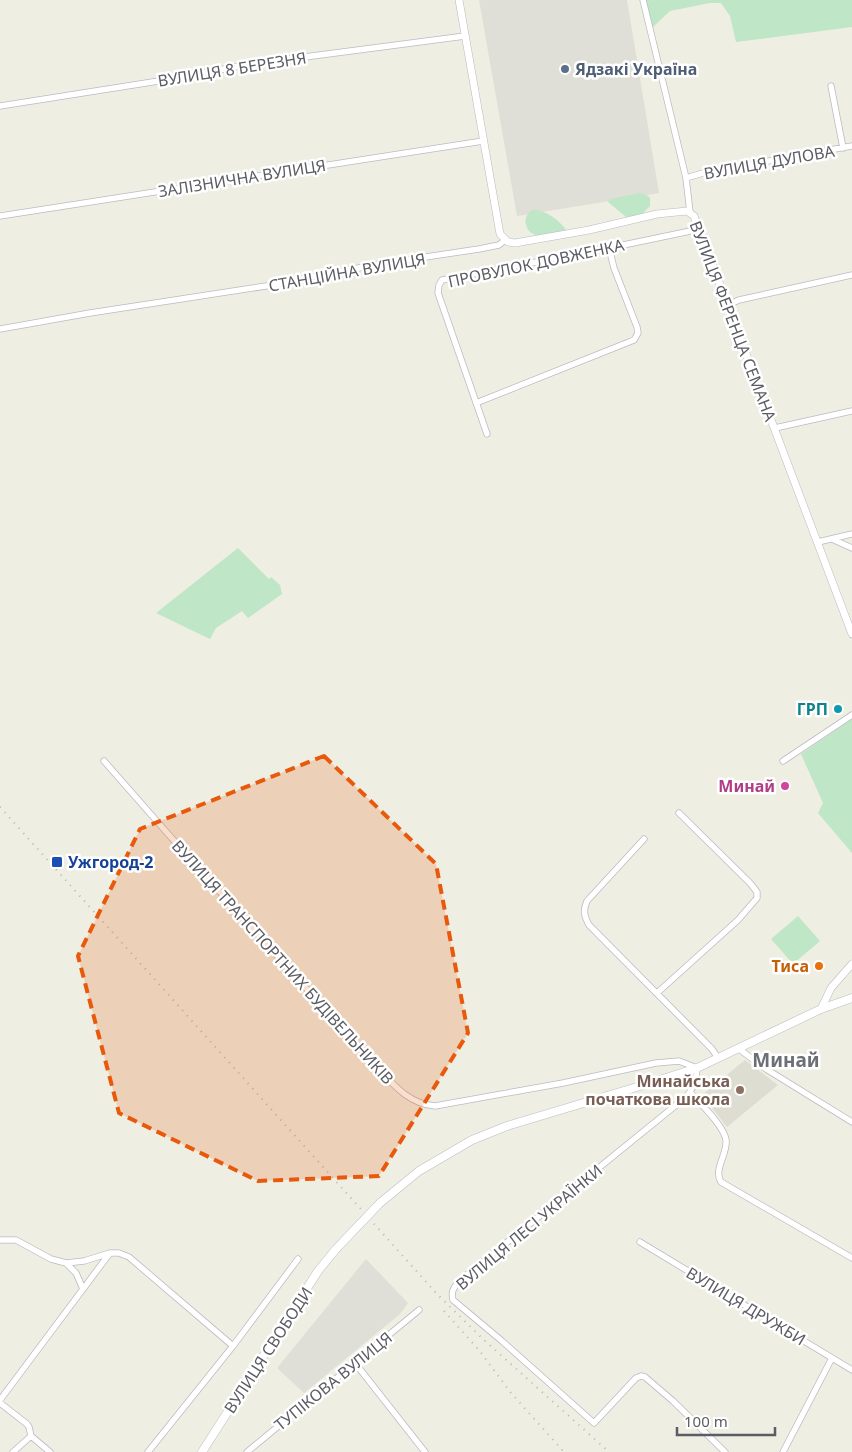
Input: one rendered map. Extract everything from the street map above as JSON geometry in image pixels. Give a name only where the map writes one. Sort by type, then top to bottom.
[{"type":"main road","name":"ВУЛИЦЯ СВОБОДИ","points":[[202,1452],[318,1271],[380,1202],[419,1171],[472,1140],[507,1126],[696,1068],[821,1009],[852,998]]},
{"type":"street","points":[[459,0],[499,230],[505,240]]},
{"type":"street","name":"ВУЛИЦЯ ФЕРЕНЦА СЕМАНА","points":[[643,0],[686,178],[690,212],[700,228],[852,634]]},
{"type":"street","name":"ВУЛИЦЯ 8 БЕРЕЗНЯ","points":[[0,106],[252,64],[465,36]]},
{"type":"street","points":[[831,86],[843,148]]},
{"type":"street","name":"ЗАЛІЗНИЧНА ВУЛИЦЯ","points":[[0,216],[483,141]]},
{"type":"street","name":"ВУЛИЦЯ ДУЛОВА","points":[[686,178],[703,173],[852,146]]},
{"type":"street","name":"СТАНЦІЙНА ВУЛИЦЯ","points":[[0,329],[479,249],[499,245],[505,240],[511,243],[526,242],[657,214],[690,212]]},
{"type":"street","name":"ПРОВУЛОК ДОВЖЕНКА","points":[[487,434],[438,293],[442,280],[609,248],[700,228]]},
{"type":"street","points":[[476,403],[634,340],[638,333],[638,328],[614,268],[609,248]]},
{"type":"street","points":[[728,305],[739,300],[852,275]]},
{"type":"street","points":[[775,428],[852,412]]},
{"type":"street","points":[[818,542],[852,534]]},
{"type":"street","points":[[832,539],[852,548]]},
{"type":"street","points":[[783,761],[852,715]]},
{"type":"street","name":"ВУЛИЦЯ ТРАНСПОРТНИХ БУДІВЕЛЬНИКІВ","points":[[104,760],[374,1064],[400,1091],[413,1100],[424,1105],[435,1106],[563,1083],[656,1063],[679,1061],[696,1068]]},
{"type":"street","points":[[657,993],[738,920],[757,898],[757,892],[750,883],[679,813]]},
{"type":"street","points":[[644,839],[587,901],[584,909],[588,925],[712,1049],[718,1058]]},
{"type":"street","points":[[821,1009],[831,988],[852,964]]},
{"type":"street","points":[[739,1049],[852,1122]]},
{"type":"street","points":[[696,1068],[696,1079],[690,1092],[725,1137],[725,1154],[718,1175],[722,1182],[852,1258]]},
{"type":"street","name":"ВУЛИЦЯ ЛЕСІ УКРАЇНКИ","points":[[690,1092],[458,1282],[451,1294],[453,1300],[594,1423],[636,1378],[641,1376],[645,1377],[673,1401],[725,1452]]},
{"type":"street","points":[[0,1240],[16,1240],[51,1259],[66,1263],[84,1261],[110,1253],[119,1253],[129,1257],[233,1346]]},
{"type":"street","name":"ВУЛИЦЯ ДРУЖБИ","points":[[640,1242],[852,1370]]},
{"type":"street","points":[[50,1452],[31,1436],[26,1424],[0,1402],[110,1253]]},
{"type":"street","points":[[148,1452],[233,1346],[298,1259]]},
{"type":"street","points":[[66,1263],[76,1273],[83,1289]]},
{"type":"street","name":"ТУПІКОВА ВУЛИЦЯ","points":[[247,1452],[419,1310]]},
{"type":"street","points":[[782,1452],[832,1358]]},
{"type":"street","points":[[355,1363],[425,1452]]},
{"type":"street","points":[[13,1452],[31,1436]]},
{"type":"highlighted area","points":[[324,756],[436,864],[468,1033],[379,1176],[258,1181],[119,1113],[78,956],[140,829]]},
{"type":"shaded area","name":"Ядзакі Україна","points":[[479,0],[627,0],[659,193],[517,216]]},
{"type":"shaded area","name":"Минайська початкова школа","points":[[745,1060],[778,1085],[727,1127],[702,1095]]},
{"type":"shaded area","points":[[366,1259],[408,1303],[400,1314],[304,1393],[277,1368]]},
{"type":"green space","points":[[646,0],[852,0],[852,27],[736,42],[730,16],[721,3],[710,3],[670,11],[653,27]]},
{"type":"green space","points":[[640,193],[650,198],[650,206],[641,215],[626,217],[608,202],[610,199]]},
{"type":"green space","points":[[532,210],[542,211],[551,216],[566,230],[544,235],[533,234],[526,224],[526,217]]},
{"type":"green space","points":[[238,548],[269,579],[271,577],[280,585],[282,594],[248,618],[242,611],[216,628],[210,639],[156,613]]},
{"type":"green space","points":[[852,719],[852,853],[818,813],[823,803],[801,754]]},
{"type":"green space","points":[[798,916],[820,941],[793,964],[771,939]]},
{"type":"railway","points":[[0,807],[437,1294],[484,1340],[609,1452]]},
{"type":"railway","points":[[444,1311],[479,1350],[511,1393],[564,1452]]},
{"type":"place","name":"Ядзакі Україна","points":[[565,69]]},
{"type":"place","name":"ГРП","points":[[838,709]]},
{"type":"place","name":"Минай","points":[[785,786]]},
{"type":"place","name":"Ужгород-2","points":[[57,862]]},
{"type":"place","name":"Тиса","points":[[819,966]]},
{"type":"place","name":"Минайська початкова школа","points":[[740,1090]]},
{"type":"district","name":"Минай","points":[[786,1060]]}]
